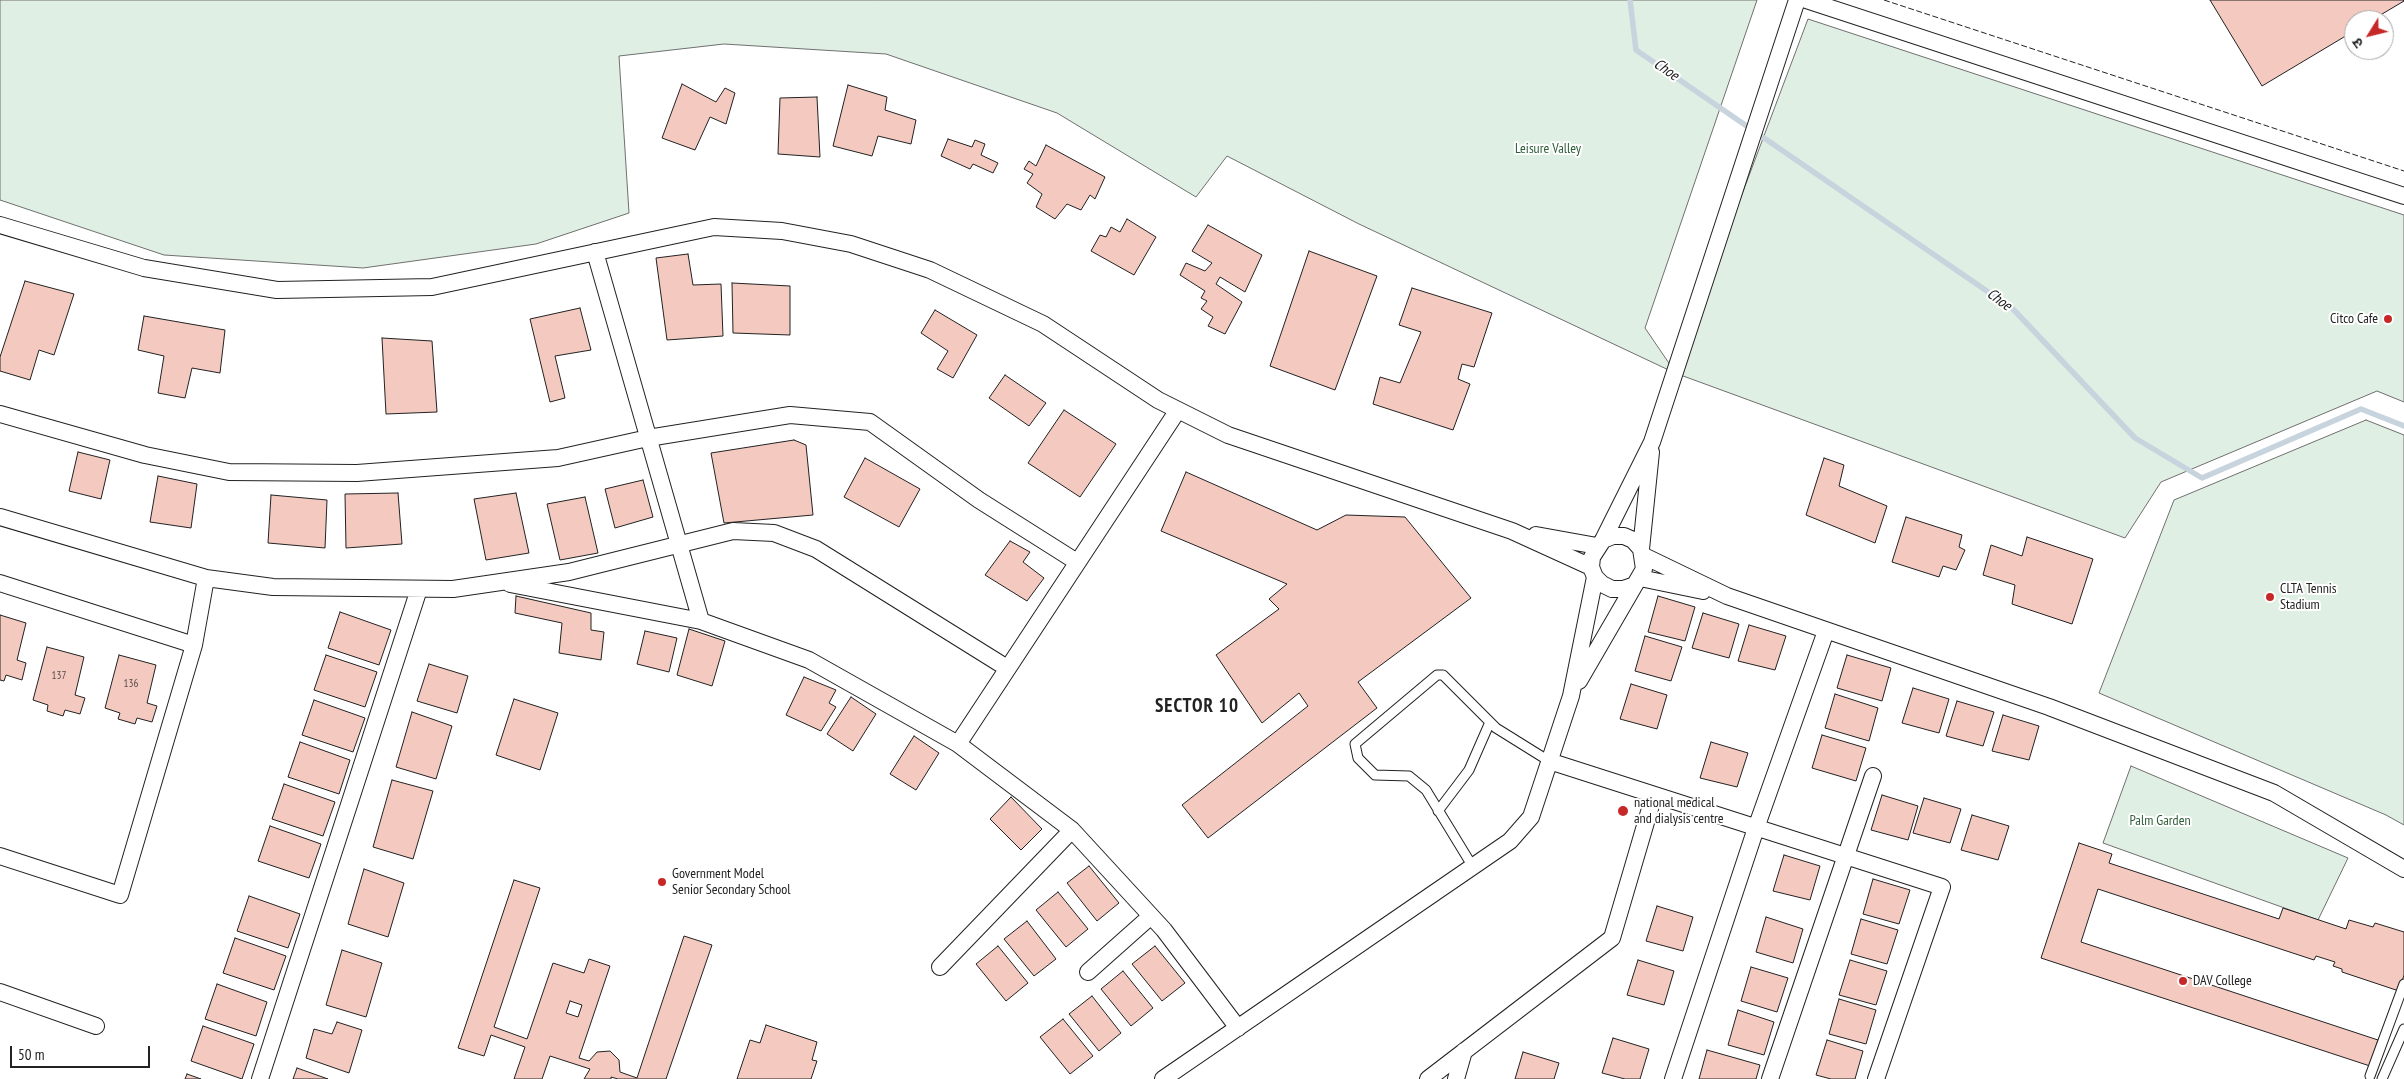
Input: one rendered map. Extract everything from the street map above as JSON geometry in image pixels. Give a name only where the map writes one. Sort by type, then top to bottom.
[{"type":"street","points":[[1162,1079],[1510,841],[1531,817],[1571,696],[1593,572],[1592,557],[1652,442],[1797,0]]},
{"type":"street","points":[[1806,0],[2404,196]]},
{"type":"street","points":[[0,225],[144,268],[277,290],[432,287],[714,227],[782,231],[851,244],[930,270],[1043,324],[1158,400],[1228,435],[1512,531],[1593,572],[1602,584],[1612,589],[1623,589],[1636,582],[1727,596]]},
{"type":"street","points":[[595,252],[701,621]]},
{"type":"street","points":[[958,744],[1178,410]]},
{"type":"street","points":[[0,414],[145,455],[229,472],[357,473],[558,458],[648,438],[790,414],[870,422],[979,500],[1077,562]]},
{"type":"street","points":[[1571,696],[1644,569],[1643,552],[1652,442]]},
{"type":"street","points":[[0,517],[206,578],[273,587],[453,589],[569,572],[733,531],[774,534],[816,549],[1008,668]]},
{"type":"street","points":[[1512,531],[1600,543],[1613,536],[1624,536],[1633,540],[1643,552],[1727,596],[2049,707],[2274,793],[2404,869]]},
{"type":"street","points":[[0,856],[120,895],[194,645],[206,578]]},
{"type":"street","points":[[498,582],[701,621],[808,660],[958,744],[1072,830],[1164,930],[1238,1028]]},
{"type":"street","points":[[0,583],[194,645]]},
{"type":"street","points":[[260,1079],[419,588]]},
{"type":"street","points":[[1673,1079],[1756,828],[1826,631]]},
{"type":"street","points":[[1550,761],[1942,888],[1876,1079]]},
{"type":"street","points":[[1770,1079],[1873,776]]},
{"type":"street","points":[[1428,1079],[1612,938],[1654,795]]},
{"type":"street","points":[[940,967],[1072,830]]},
{"type":"street","points":[[1088,972],[1151,916]]},
{"type":"street","points":[[0,992],[96,1026]]},
{"type":"street","points":[[1456,1079],[1464,1051]]},
{"type":"lane","points":[[1473,867],[1438,811],[1431,795],[1409,776],[1375,775],[1358,758],[1355,744],[1438,674],[1443,675],[1490,722],[1550,761]]},
{"type":"lane","points":[[1438,811],[1469,770],[1490,722]]},
{"type":"lane","points":[[2370,1076],[2404,984]]},
{"type":"lane","points":[[2382,1079],[2404,1029]]},
{"type":"green space","name":"Leisure Valley","points":[[0,0],[1757,0],[1645,328],[1675,372],[1808,19],[2404,215],[2404,402],[2377,391],[2161,482],[2125,538],[1675,373],[1359,224],[1227,156],[1196,197],[1057,113],[886,54],[724,44],[619,56],[629,213],[536,244],[363,268],[164,255],[0,200]]},
{"type":"green space","name":"CLTA Tennis Stadium","points":[[2366,420],[2404,435],[2404,825],[2386,815],[2099,693],[2174,500]]},
{"type":"green space","name":"Palm Garden","points":[[2131,766],[2348,858],[2318,920],[2103,843]]},
{"type":"building","points":[[2210,0],[2404,1],[2389,10],[2344,10],[2344,37],[2262,86]]},
{"type":"building","points":[[682,84],[716,102],[725,88],[735,93],[726,124],[710,117],[695,150],[662,138]]},
{"type":"building","points":[[848,85],[887,97],[885,110],[916,120],[911,144],[878,136],[872,156],[833,146]]},
{"type":"building","points":[[817,97],[820,157],[778,154],[780,98]]},
{"type":"building","points":[[948,139],[972,147],[975,140],[985,144],[981,155],[998,163],[993,173],[973,164],[970,169],[941,156]]},
{"type":"building","points":[[1046,145],[1105,177],[1095,199],[1090,195],[1081,210],[1067,204],[1055,219],[1036,207],[1042,194],[1027,183],[1033,174],[1024,169],[1029,161],[1036,166]]},
{"type":"building","points":[[1127,219],[1156,237],[1134,275],[1091,251],[1100,235],[1106,237],[1111,227],[1120,232]]},
{"type":"building","points":[[1208,225],[1262,255],[1245,292],[1220,277],[1216,284],[1242,302],[1225,334],[1208,326],[1213,317],[1201,309],[1207,301],[1201,298],[1205,291],[1180,275],[1186,263],[1205,271],[1212,263],[1192,251]]},
{"type":"building","points":[[1309,251],[1377,276],[1335,390],[1270,366]]},
{"type":"building","points":[[688,254],[693,285],[721,284],[723,336],[667,340],[656,258]]},
{"type":"building","points":[[25,281],[74,294],[54,355],[39,350],[30,380],[0,371],[0,357]]},
{"type":"building","points":[[732,283],[790,286],[790,335],[733,333]]},
{"type":"building","points":[[1412,288],[1492,313],[1474,367],[1462,364],[1458,379],[1470,384],[1453,430],[1373,404],[1380,377],[1400,383],[1421,332],[1399,325]]},
{"type":"building","points":[[580,308],[591,350],[555,356],[565,398],[550,402],[530,319]]},
{"type":"building","points":[[935,310],[977,335],[953,378],[937,369],[948,351],[921,333]]},
{"type":"building","points":[[144,316],[225,330],[220,373],[192,368],[185,398],[158,393],[164,356],[138,350]]},
{"type":"building","points":[[382,338],[432,341],[437,412],[386,414]]},
{"type":"building","points":[[1005,375],[1046,403],[1029,426],[989,398]]},
{"type":"building","points":[[1064,410],[1116,444],[1080,497],[1028,463]]},
{"type":"building","points":[[794,440],[806,445],[813,515],[724,523],[711,453]]},
{"type":"building","points":[[78,452],[110,460],[101,499],[69,491]]},
{"type":"building","points":[[865,458],[920,489],[899,527],[844,497]]},
{"type":"building","points":[[1824,458],[1844,465],[1839,486],[1887,506],[1875,543],[1806,515]]},
{"type":"building","points":[[1186,472],[1317,530],[1346,515],[1405,517],[1471,598],[1358,682],[1377,708],[1208,838],[1182,805],[1308,706],[1299,693],[1262,723],[1216,655],[1279,609],[1269,599],[1287,584],[1161,531]]},
{"type":"building","points":[[158,476],[197,484],[191,528],[150,522]]},
{"type":"building","points":[[643,480],[653,517],[615,528],[605,489]]},
{"type":"building","points":[[398,493],[402,544],[346,548],[345,494]]},
{"type":"building","points":[[516,493],[529,553],[486,560],[474,499]]},
{"type":"building","points":[[271,495],[327,500],[325,548],[268,543]]},
{"type":"building","points":[[585,497],[598,553],[560,560],[547,504]]},
{"type":"building","points":[[1906,517],[1962,535],[1959,547],[1965,550],[1956,570],[1943,566],[1939,577],[1892,562]]},
{"type":"building","points":[[2027,537],[2093,559],[2072,624],[2012,604],[2015,585],[1983,575],[1991,545],[2022,556]]},
{"type":"building","points":[[1010,541],[1030,552],[1023,562],[1044,578],[1027,601],[985,575]]},
{"type":"building","points":[[516,596],[591,613],[591,630],[604,632],[601,660],[559,653],[562,623],[515,613]]},
{"type":"building","points":[[1658,596],[1695,607],[1685,641],[1648,632]]},
{"type":"building","points":[[340,612],[391,630],[379,665],[328,648]]},
{"type":"building","points":[[1703,613],[1739,624],[1729,658],[1692,648]]},
{"type":"building","points":[[0,615],[26,623],[17,660],[26,663],[22,680],[6,675],[4,681],[0,680]]},
{"type":"building","points":[[1749,625],[1786,636],[1775,670],[1738,661]]},
{"type":"building","points":[[689,629],[725,641],[712,686],[677,675]]},
{"type":"building","points":[[645,631],[677,638],[669,672],[637,664]]},
{"type":"building","points":[[1645,636],[1682,647],[1671,681],[1635,671]]},
{"type":"building","points":[[47,647],[84,657],[75,695],[85,698],[80,714],[65,710],[63,716],[47,711],[48,705],[33,700]]},
{"type":"building","points":[[119,655],[156,665],[147,703],[157,706],[152,722],[137,718],[135,724],[118,719],[120,713],[105,708]]},
{"type":"building","points":[[326,655],[377,672],[365,707],[314,690]]},
{"type":"building","points":[[1847,655],[1891,668],[1882,701],[1837,688]]},
{"type":"building","points":[[429,664],[468,676],[457,713],[417,701]]},
{"type":"building","points":[[804,677],[836,690],[829,703],[836,707],[821,731],[786,715]]},
{"type":"building","points":[[1631,684],[1667,695],[1657,729],[1620,719]]},
{"type":"building","points":[[1913,688],[1949,699],[1939,733],[1902,723]]},
{"type":"building","points":[[1835,694],[1878,708],[1869,741],[1825,728]]},
{"type":"building","points":[[851,697],[876,714],[853,751],[827,734]]},
{"type":"building","points":[[514,699],[558,713],[540,770],[496,755]]},
{"type":"building","points":[[314,700],[365,718],[353,752],[302,735]]},
{"type":"building","points":[[1957,701],[1994,712],[1983,746],[1946,736]]},
{"type":"building","points":[[412,712],[452,726],[436,779],[396,767]]},
{"type":"building","points":[[2003,715],[2039,726],[2029,760],[1992,751]]},
{"type":"building","points":[[1822,735],[1866,748],[1856,781],[1812,768]]},
{"type":"building","points":[[914,736],[939,753],[916,790],[890,774]]},
{"type":"building","points":[[300,742],[350,760],[339,794],[288,777]]},
{"type":"building","points":[[1711,742],[1748,753],[1737,787],[1700,778]]},
{"type":"building","points":[[392,780],[433,791],[413,859],[373,847]]},
{"type":"building","points":[[284,784],[335,802],[323,836],[272,819]]},
{"type":"building","points":[[1882,795],[1918,806],[1908,840],[1871,830]]},
{"type":"building","points":[[1011,797],[1042,829],[1021,850],[990,819]]},
{"type":"building","points":[[1924,798],[1961,809],[1950,843],[1913,833]]},
{"type":"building","points":[[1972,815],[2009,826],[1998,860],[1961,850]]},
{"type":"building","points":[[270,826],[321,844],[309,878],[258,861]]},
{"type":"building","points":[[2079,843],[2112,854],[2109,863],[2279,919],[2283,908],[2346,929],[2349,920],[2373,927],[2375,923],[2404,932],[2404,975],[2399,991],[2342,972],[2342,969],[2333,966],[2335,962],[2316,956],[2314,960],[2098,889],[2081,942],[2378,1040],[2370,1066],[2041,958]]},
{"type":"building","points":[[1784,855],[1820,866],[1810,900],[1773,891]]},
{"type":"building","points":[[1089,866],[1119,903],[1097,921],[1067,883]]},
{"type":"building","points":[[364,869],[404,883],[388,937],[348,924]]},
{"type":"building","points":[[1873,879],[1910,890],[1899,924],[1863,914]]},
{"type":"building","points":[[514,880],[540,888],[494,1027],[527,1039],[553,963],[584,973],[589,959],[610,966],[579,1058],[589,1061],[597,1052],[610,1051],[619,1060],[620,1072],[637,1078],[684,936],[712,945],[666,1079],[618,1079],[611,1077],[611,1079],[584,1079],[590,1069],[550,1056],[542,1079],[514,1079],[525,1047],[491,1035],[484,1056],[458,1048]],"holes":[[[570,1001],[582,1005],[578,1017],[566,1013]]]},
{"type":"building","points":[[1058,892],[1088,929],[1066,947],[1036,910]]},
{"type":"building","points":[[249,896],[300,914],[288,948],[237,931]]},
{"type":"building","points":[[1657,906],[1693,917],[1683,951],[1646,941]]},
{"type":"building","points":[[1766,917],[1803,929],[1793,963],[1756,952]]},
{"type":"building","points":[[1861,919],[1898,930],[1887,964],[1851,954]]},
{"type":"building","points":[[1027,921],[1056,959],[1034,976],[1004,939]]},
{"type":"building","points":[[235,938],[286,956],[274,990],[223,973]]},
{"type":"building","points":[[998,946],[1028,983],[1006,1001],[976,964]]},
{"type":"building","points":[[1155,946],[1185,983],[1162,1001],[1132,964]]},
{"type":"building","points":[[342,950],[382,963],[366,1017],[326,1005]]},
{"type":"building","points":[[1638,960],[1674,971],[1664,1005],[1627,995]]},
{"type":"building","points":[[1850,960],[1887,971],[1876,1005],[1839,995]]},
{"type":"building","points":[[1751,967],[1788,978],[1777,1012],[1741,1001]]},
{"type":"building","points":[[1123,971],[1153,1008],[1131,1026],[1101,989]]},
{"type":"building","points":[[217,984],[267,1002],[256,1036],[205,1019]]},
{"type":"building","points":[[1092,996],[1121,1033],[1099,1051],[1069,1014]]},
{"type":"building","points":[[1839,999],[1876,1010],[1866,1044],[1829,1034]]},
{"type":"building","points":[[1738,1010],[1774,1022],[1764,1055],[1728,1045]]},
{"type":"building","points":[[1063,1019],[1093,1056],[1070,1074],[1040,1037]]},
{"type":"building","points":[[337,1022],[362,1030],[349,1073],[306,1058],[314,1029],[332,1034]]},
{"type":"building","points":[[766,1025],[817,1042],[812,1060],[817,1061],[811,1079],[737,1079],[750,1040],[760,1043]]},
{"type":"building","points":[[203,1026],[254,1044],[242,1079],[191,1061]]},
{"type":"building","points":[[1613,1038],[1649,1049],[1640,1079],[1625,1079],[1602,1073]]},
{"type":"building","points":[[1827,1040],[1863,1051],[1855,1079],[1831,1079],[1816,1075]]},
{"type":"building","points":[[1707,1050],[1760,1065],[1756,1079],[1699,1079]]},
{"type":"building","points":[[1523,1052],[1559,1063],[1554,1079],[1515,1079]]},
{"type":"building","points":[[297,1068],[328,1079],[293,1079]]},
{"type":"building","points":[[187,1074],[201,1079],[185,1079]]},
{"type":"waterway","name":"Choe","points":[[1630,0],[1636,50],[2013,309],[2135,438],[2202,478],[2361,409],[2404,426]]},
{"type":"fence","points":[[1884,0],[2404,171]]},
{"type":"place","name":"Citco Cafe","points":[[2388,319]]},
{"type":"place","name":"CLTA Tennis Stadium","points":[[2270,597]]},
{"type":"place","name":"national medical and dialysis centre","points":[[1623,811]]},
{"type":"place","name":"Government Model Senior Secondary School","points":[[662,882]]},
{"type":"place","name":"DAV College","points":[[2183,981]]},
{"type":"district","name":"SECTOR 10","points":[[1197,707]]}]
